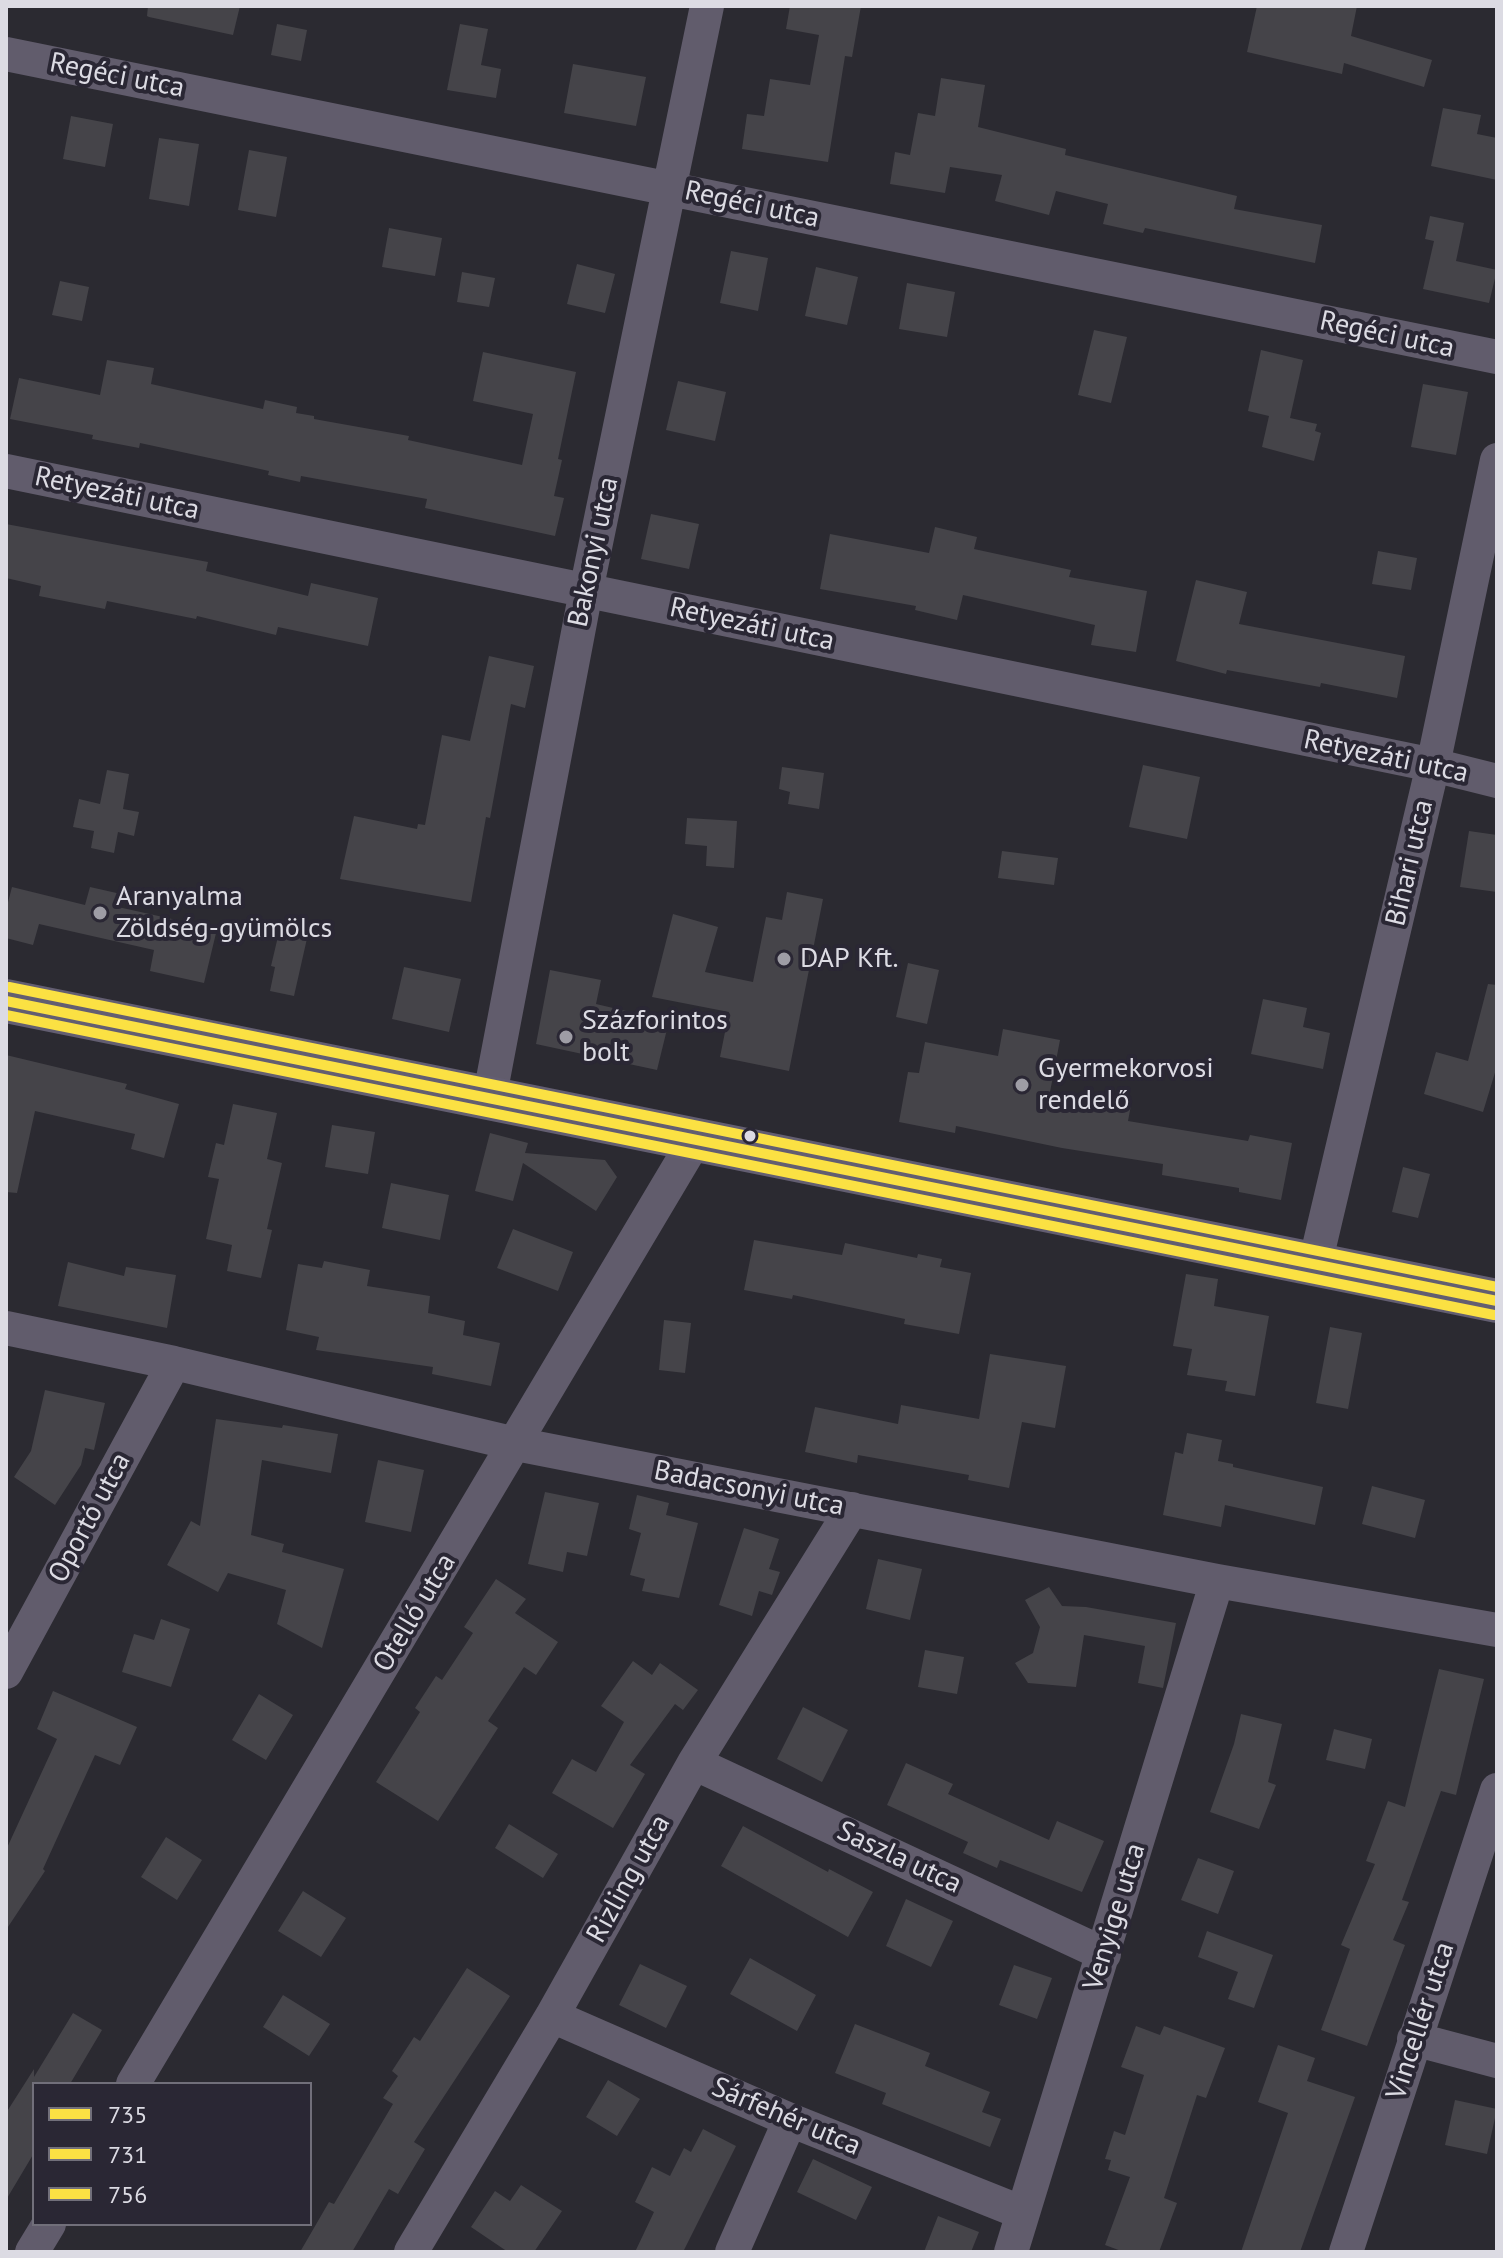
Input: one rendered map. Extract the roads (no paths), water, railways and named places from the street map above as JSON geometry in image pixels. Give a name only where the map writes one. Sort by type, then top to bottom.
[{"type":"main road","points":[[6,1001],[1497,1301]]},
{"type":"street","name":"Bakonyi utca","points":[[489,1100],[586,591],[707,6]]},
{"type":"street","name":"Regéci utca","points":[[6,54],[1497,357]]},
{"type":"street","name":"Bihari utca","points":[[1315,1264],[1433,765],[1497,460]]},
{"type":"street","name":"Retyezáti utca","points":[[6,471],[1433,765],[1497,781]]},
{"type":"street","name":"Otelló utca","points":[[134,2082],[695,1140]]},
{"type":"street","name":"Badacsonyi utca","points":[[6,1328],[174,1363],[516,1444],[1217,1581],[1497,1630]]},
{"type":"street","name":"Oportó utca","points":[[8,1663],[174,1363]]},
{"type":"street","name":"Rizling utca","points":[[411,2252],[552,2016],[694,1763],[852,1509]]},
{"type":"street","name":"Venyige utca","points":[[1011,2252],[1217,1581]]},
{"type":"street","name":"Saszla utca","points":[[694,1763],[1104,1954]]},
{"type":"street","name":"Vincellér utca","points":[[1346,2252],[1497,1790]]},
{"type":"street","name":"Sárfehér utca","points":[[552,2016],[790,2120],[1023,2213]]},
{"type":"street","points":[[1414,2039],[1497,2061]]},
{"type":"street","points":[[732,2252],[790,2120]]},
{"type":"place","name":"Aranyalma Zöldség-gyümölcs","points":[[100,913]]},
{"type":"place","name":"DAP Kft.","points":[[784,959]]},
{"type":"place","name":"Százforintos bolt","points":[[566,1037]]},
{"type":"place","name":"Gyermekorvosi rendelő","points":[[1022,1085]]}]
